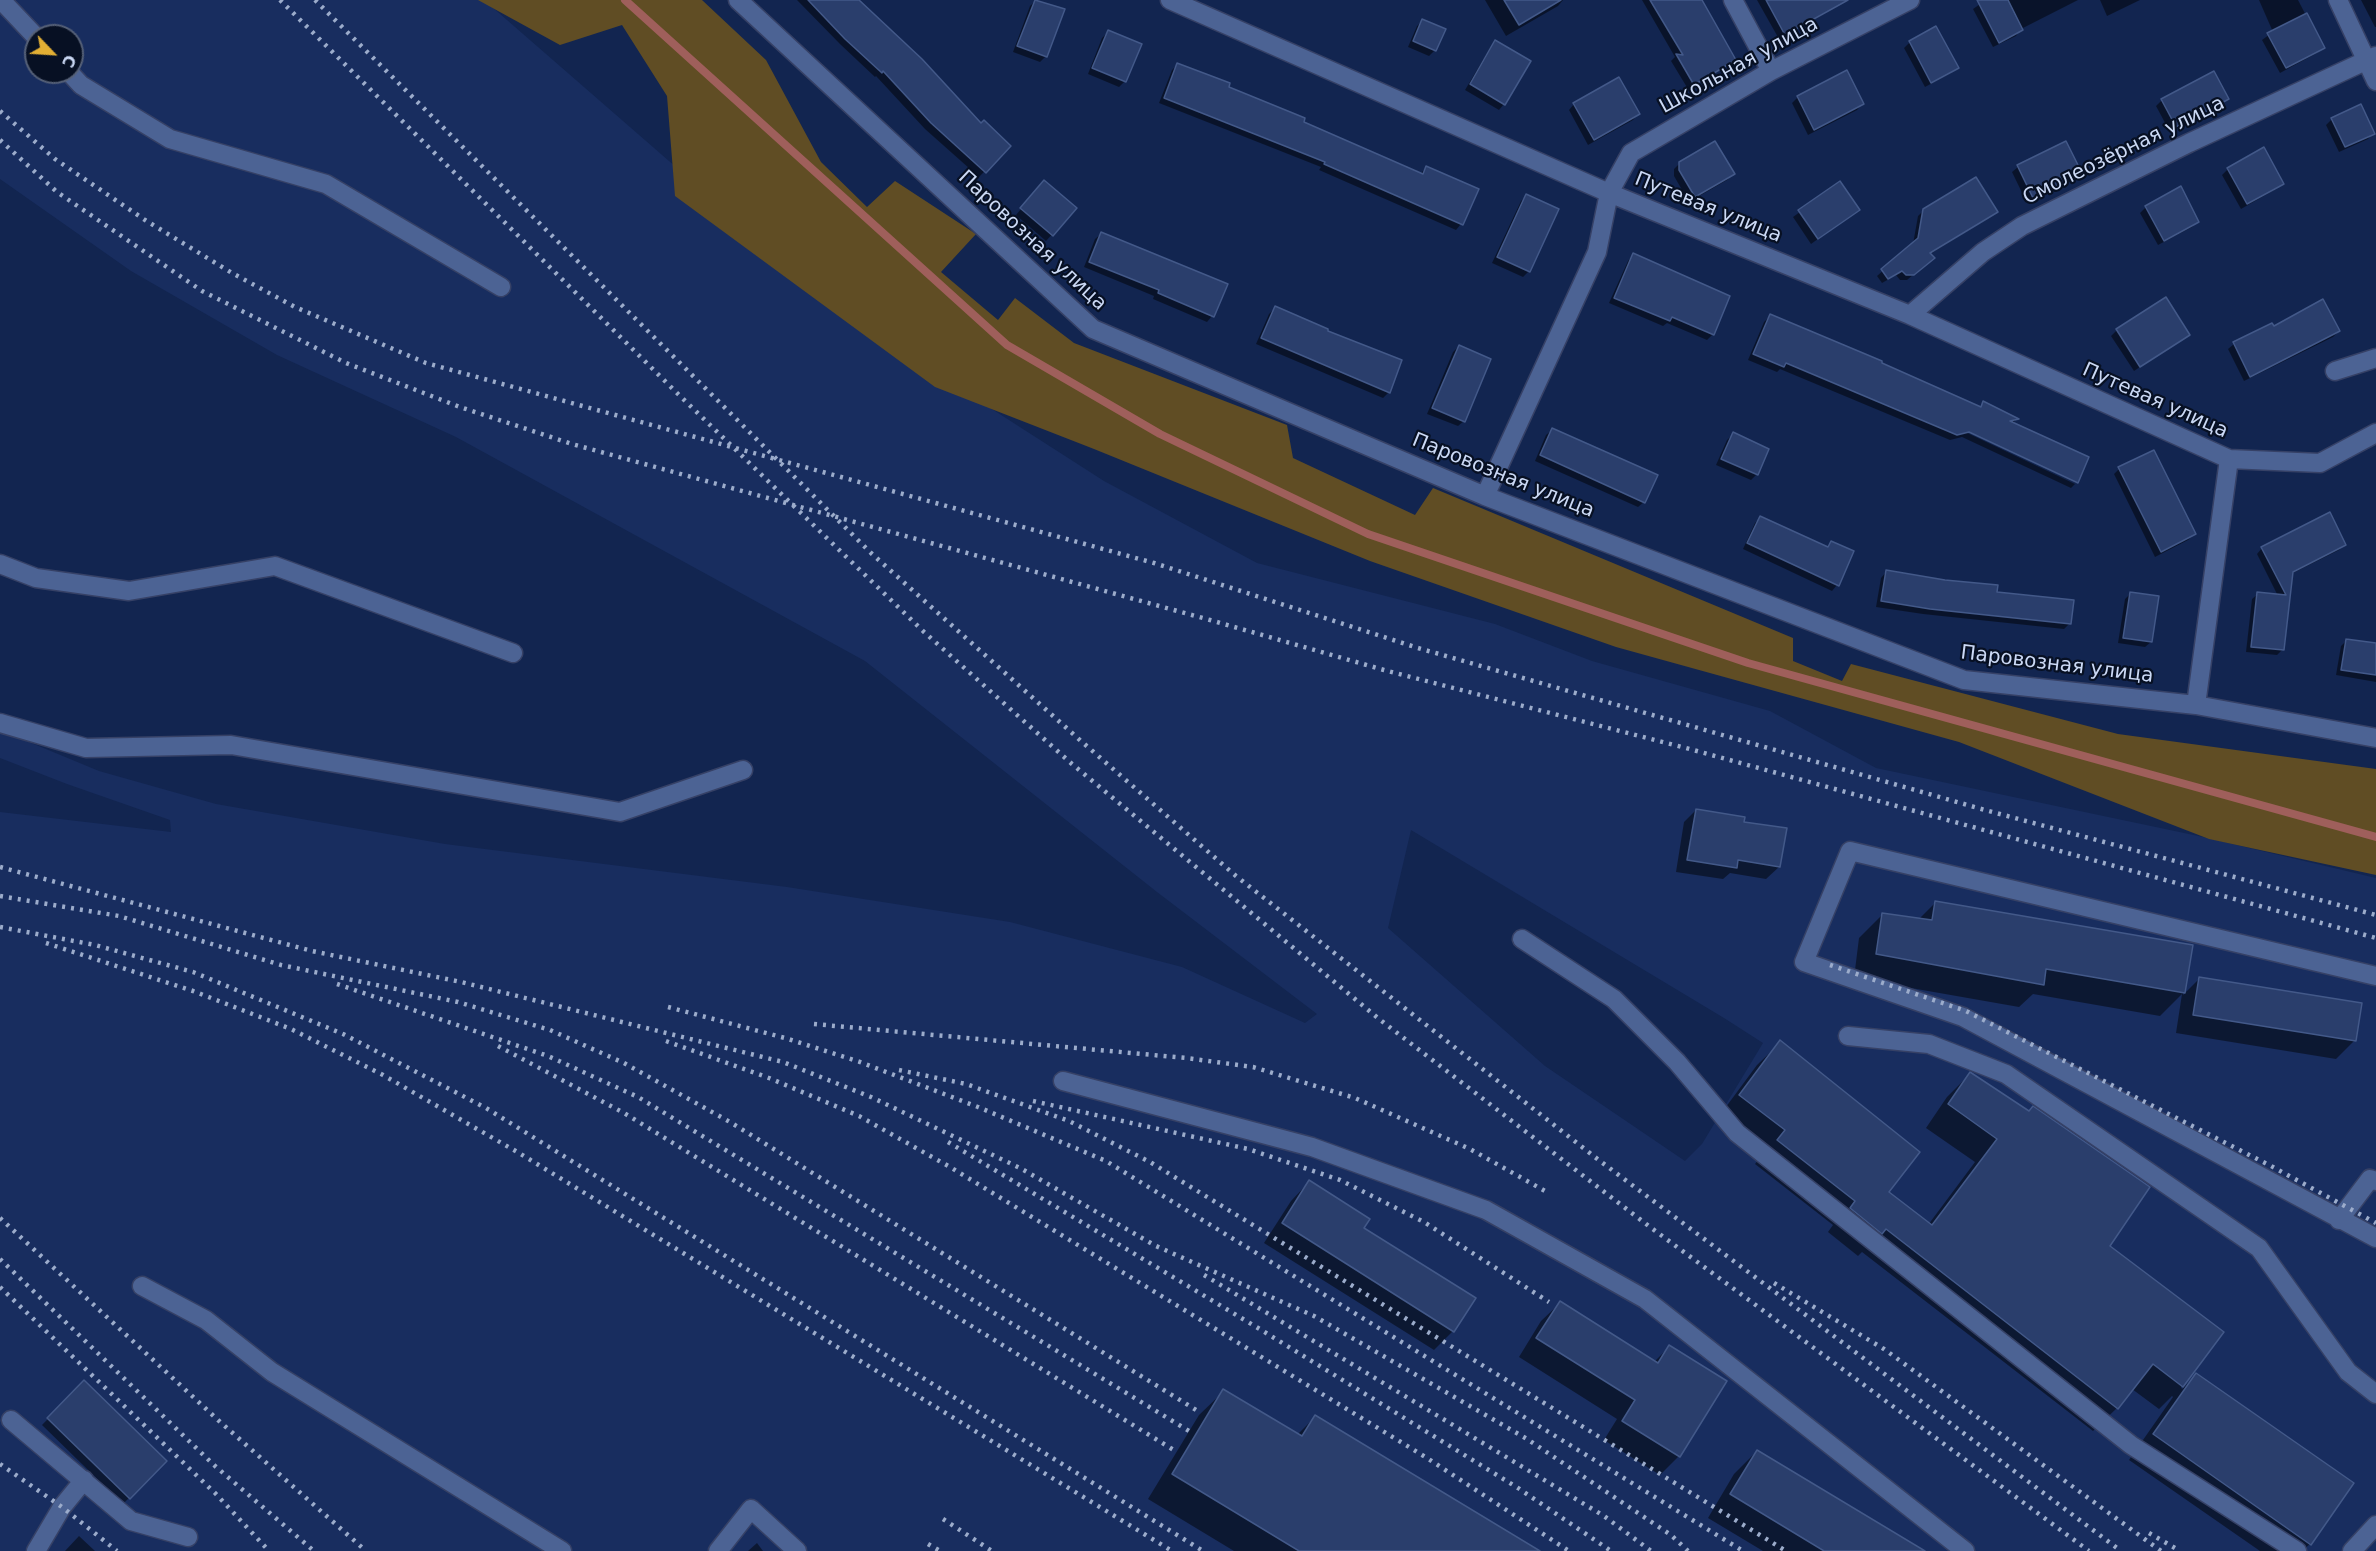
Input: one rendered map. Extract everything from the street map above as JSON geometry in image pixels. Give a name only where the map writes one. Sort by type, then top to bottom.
[{"type":"street","points":[[1,0],[24,25]]},
{"type":"street","name":"Паровозная улица","points":[[738,0],[1093,328],[1485,496],[1964,680],[2196,705],[2376,738]]},
{"type":"street","name":"Путевая улица","points":[[1170,0],[1610,193],[1910,315],[2229,459]]},
{"type":"street","points":[[1733,0],[1771,71]]},
{"type":"street","name":"Школьная улица","points":[[1485,496],[1597,252],[1610,193],[1631,153],[1771,71],[1910,0]]},
{"type":"street","points":[[2338,0],[2371,59],[2376,81]]},
{"type":"street","name":"Смолеозёрная улица","points":[[1910,315],[1983,252],[2022,226],[2189,143],[2371,59]]},
{"type":"street","points":[[80,84],[170,139],[326,184],[501,287]]},
{"type":"street","points":[[2335,371],[2376,358]]},
{"type":"street","points":[[2196,705],[2229,459],[2320,463],[2376,433]]},
{"type":"street","points":[[0,564],[36,578],[129,591],[275,566],[513,653]]},
{"type":"street","points":[[0,723],[86,748],[231,745],[620,812],[742,770]]},
{"type":"street","points":[[2376,976],[1850,851],[1804,962],[1963,1017],[2376,1238]]},
{"type":"street","points":[[1522,939],[1614,999],[1677,1062],[1737,1133],[2122,1437],[2297,1551]]},
{"type":"street","points":[[1848,1036],[1929,1044],[2006,1074],[2259,1248],[2348,1372],[2376,1394]]},
{"type":"street","points":[[1064,1081],[1312,1147],[1486,1210],[1645,1299],[1965,1551]]},
{"type":"street","points":[[2339,1220],[2370,1179],[2376,1181]]},
{"type":"street","points":[[142,1286],[206,1320],[272,1372],[562,1551]]},
{"type":"street","points":[[11,1420],[131,1521],[188,1537]]},
{"type":"street","points":[[36,1551],[62,1507],[84,1480]]},
{"type":"street","points":[[718,1551],[751,1509],[797,1551]]},
{"type":"street","points":[[2352,1551],[2376,1525]]},
{"type":"shaded area","points":[[0,0],[484,0],[777,255],[917,361],[1104,481],[1257,563],[1495,624],[1592,661],[1770,711],[1876,768],[2203,837],[2376,878],[2376,1551],[0,1551],[0,812],[171,832],[170,820],[0,758],[0,730],[99,771],[216,804],[445,844],[787,887],[1010,922],[1182,967],[1305,1023],[1317,1014],[1157,892],[865,661],[456,437],[277,355],[131,271],[0,179]],"holes":[[[1411,830],[1763,1043],[1702,1144],[1685,1161],[1545,1066],[1388,928]]]},
{"type":"shaded area","points":[[478,0],[702,0],[766,60],[821,162],[867,207],[895,181],[976,234],[941,272],[998,320],[1015,298],[1074,343],[1287,425],[1293,458],[1415,515],[1433,488],[1793,638],[1793,661],[1842,681],[1851,664],[2118,734],[2376,769],[2376,875],[2209,839],[1959,742],[1616,647],[1370,561],[935,387],[675,196],[667,96],[622,25],[560,45]]},
{"type":"building","points":[[808,0],[859,0],[922,59],[981,123],[984,120],[1011,146],[986,173],[931,123],[883,71],[882,73],[845,39]]},
{"type":"building","points":[[1035,0],[1065,9],[1047,57],[1017,46]]},
{"type":"building","points":[[1504,0],[1561,0],[1519,25]]},
{"type":"building","points":[[1650,0],[1702,0],[1736,60],[1694,85],[1676,54],[1683,55]]},
{"type":"building","points":[[1766,0],[1848,0],[1785,35]]},
{"type":"building","points":[[1977,0],[2008,0],[2023,30],[1999,43]]},
{"type":"building","points":[[2307,13],[2325,48],[2286,68],[2267,33]]},
{"type":"building","points":[[1422,19],[1446,29],[1436,51],[1413,41]]},
{"type":"building","points":[[1936,26],[1959,68],[1931,83],[1909,41]]},
{"type":"building","points":[[1108,30],[1142,44],[1126,82],[1092,68]]},
{"type":"building","points":[[1495,40],[1531,61],[1505,105],[1470,84]]},
{"type":"building","points":[[1177,63],[1230,83],[1229,87],[1305,118],[1304,122],[1423,174],[1426,166],[1479,189],[1463,225],[1324,164],[1325,162],[1164,98]]},
{"type":"building","points":[[1847,70],[1864,104],[1814,130],[1797,96]]},
{"type":"building","points":[[2214,71],[2229,99],[2176,127],[2161,99]]},
{"type":"building","points":[[1619,77],[1640,114],[1594,140],[1573,103]]},
{"type":"building","points":[[2361,104],[2375,134],[2345,147],[2331,118]]},
{"type":"building","points":[[1715,141],[1735,174],[1695,197],[1679,170],[1679,162]]},
{"type":"building","points":[[2066,141],[2082,173],[2033,198],[2017,165]]},
{"type":"building","points":[[2264,147],[2284,184],[2247,204],[2227,168]]},
{"type":"building","points":[[1976,177],[1998,212],[1930,253],[1935,258],[1914,275],[1906,275],[1902,271],[1888,279],[1881,269],[1918,238],[1923,209]]},
{"type":"building","points":[[1044,180],[1077,208],[1053,236],[1020,208]]},
{"type":"building","points":[[1840,181],[1860,210],[1818,239],[1798,210]]},
{"type":"building","points":[[2181,186],[2199,222],[2164,241],[2145,206]]},
{"type":"building","points":[[1526,194],[1559,209],[1530,272],[1497,257]]},
{"type":"building","points":[[1101,232],[1228,284],[1214,317],[1158,293],[1159,290],[1089,262]]},
{"type":"building","points":[[1633,253],[1730,296],[1714,335],[1672,317],[1670,321],[1614,298]]},
{"type":"building","points":[[2166,297],[2190,335],[2140,367],[2116,329]]},
{"type":"building","points":[[2323,299],[2340,331],[2250,377],[2233,342],[2272,323],[2274,326]]},
{"type":"building","points":[[1275,306],[1328,329],[1328,331],[1402,360],[1390,393],[1261,338]]},
{"type":"building","points":[[1770,314],[1882,361],[1882,363],[1981,407],[1983,401],[2019,419],[2010,421],[2089,457],[2078,483],[1969,432],[1957,435],[1786,363],[1784,367],[1753,354]]},
{"type":"building","points":[[1459,345],[1491,359],[1465,422],[1432,408]]},
{"type":"building","points":[[1552,428],[1658,475],[1645,503],[1540,455]]},
{"type":"building","points":[[1733,432],[1769,449],[1758,475],[1721,459]]},
{"type":"building","points":[[2154,450],[2196,534],[2161,552],[2118,467]]},
{"type":"building","points":[[2330,512],[2346,545],[2293,572],[2284,650],[2251,647],[2257,592],[2286,595],[2261,547]]},
{"type":"building","points":[[1760,516],[1828,547],[1831,541],[1854,551],[1839,586],[1747,543]]},
{"type":"building","points":[[1886,570],[1945,580],[1998,585],[1997,592],[2074,600],[2071,624],[1930,609],[1881,601]]},
{"type":"building","points":[[2130,592],[2159,596],[2152,642],[2123,638]]},
{"type":"building","points":[[2346,639],[2376,643],[2376,675],[2341,670]]},
{"type":"building","points":[[1696,809],[1745,817],[1744,822],[1787,828],[1780,867],[1738,860],[1737,868],[1687,860]]},
{"type":"building","points":[[1935,901],[2193,945],[2185,993],[2046,969],[2044,985],[1876,954],[1882,913],[1932,920]]},
{"type":"building","points":[[2199,977],[2362,1003],[2356,1041],[2193,1015]]},
{"type":"building","points":[[1780,1040],[1920,1152],[1889,1192],[1932,1225],[1997,1139],[1948,1104],[1970,1072],[2029,1111],[2033,1106],[2150,1187],[2110,1246],[2224,1332],[2183,1387],[2153,1364],[2118,1409],[1886,1229],[1882,1234],[1850,1208],[1855,1201],[1777,1140],[1785,1130],[1739,1095]]},
{"type":"building","points":[[1309,1180],[1370,1219],[1364,1228],[1476,1298],[1454,1332],[1282,1223]]},
{"type":"building","points":[[1560,1301],[1658,1363],[1669,1345],[1727,1381],[1680,1457],[1622,1421],[1635,1400],[1536,1338]]},
{"type":"building","points":[[2196,1373],[2354,1483],[2311,1545],[2153,1434]]},
{"type":"building","points":[[84,1380],[167,1461],[130,1499],[47,1418]]},
{"type":"building","points":[[1223,1389],[1302,1436],[1315,1415],[1540,1551],[1299,1551],[1172,1474]]},
{"type":"building","points":[[1757,1450],[1925,1551],[1824,1551],[1730,1494]]},
{"type":"waterway","points":[[625,0],[1007,345],[1160,434],[1368,534],[1748,663],[2376,837]]},
{"type":"railway","points":[[280,0],[677,393],[924,632],[1072,764],[1379,1019],[1650,1227],[2089,1551]]},
{"type":"railway","points":[[315,0],[871,553],[1236,876],[1600,1161],[2121,1551]]},
{"type":"railway","points":[[0,111],[55,159],[145,220],[232,273],[295,307],[426,363],[1154,563],[1418,648],[1985,810],[2376,915]]},
{"type":"railway","points":[[0,140],[57,192],[202,291],[346,363],[460,407],[572,444],[1384,670],[1686,748],[2376,938]]},
{"type":"railway","points":[[0,867],[312,951],[461,982],[783,1062],[871,1097],[1020,1168],[1156,1246],[1314,1316],[1527,1439],[1671,1535],[1688,1551]]},
{"type":"railway","points":[[0,896],[119,916],[281,965],[458,1002],[550,1030],[624,1063],[730,1122],[1201,1413]]},
{"type":"railway","points":[[0,927],[95,945],[193,972],[343,1034],[486,1108],[1203,1551]]},
{"type":"railway","points":[[46,943],[193,991],[291,1029],[383,1075],[519,1153],[1172,1551]]},
{"type":"railway","points":[[1830,965],[1966,1011],[2271,1166],[2376,1223]]},
{"type":"railway","points":[[337,984],[548,1056],[638,1097],[1189,1431]]},
{"type":"railway","points":[[668,1007],[785,1038],[860,1062],[978,1107],[1106,1161],[1743,1551]]},
{"type":"railway","points":[[814,1024],[1186,1058],[1253,1067],[1355,1098],[1470,1149],[1545,1191]]},
{"type":"railway","points":[[666,1041],[769,1078],[859,1116],[950,1167],[1427,1458],[1569,1551]]},
{"type":"railway","points":[[498,1046],[624,1113],[1177,1452]]},
{"type":"railway","points":[[899,1070],[966,1084],[1069,1121],[1150,1162],[1786,1551]]},
{"type":"railway","points":[[1033,1101],[1248,1149],[1340,1180],[1424,1222],[1549,1302]]},
{"type":"railway","points":[[948,1142],[1258,1328],[1518,1488],[1611,1551]]},
{"type":"railway","points":[[0,1218],[218,1420],[366,1551]]},
{"type":"railway","points":[[0,1259],[215,1466],[314,1551]]},
{"type":"railway","points":[[1204,1275],[1604,1516],[1651,1551]]},
{"type":"railway","points":[[1774,1283],[1884,1349],[2161,1551]]},
{"type":"railway","points":[[0,1287],[216,1494],[269,1551]]},
{"type":"railway","points":[[0,1464],[62,1507],[117,1551]]},
{"type":"railway","points":[[943,1519],[992,1551]]},
{"type":"railway","points":[[2149,1533],[2180,1551]]},
{"type":"railway","points":[[928,1544],[940,1551]]}]
